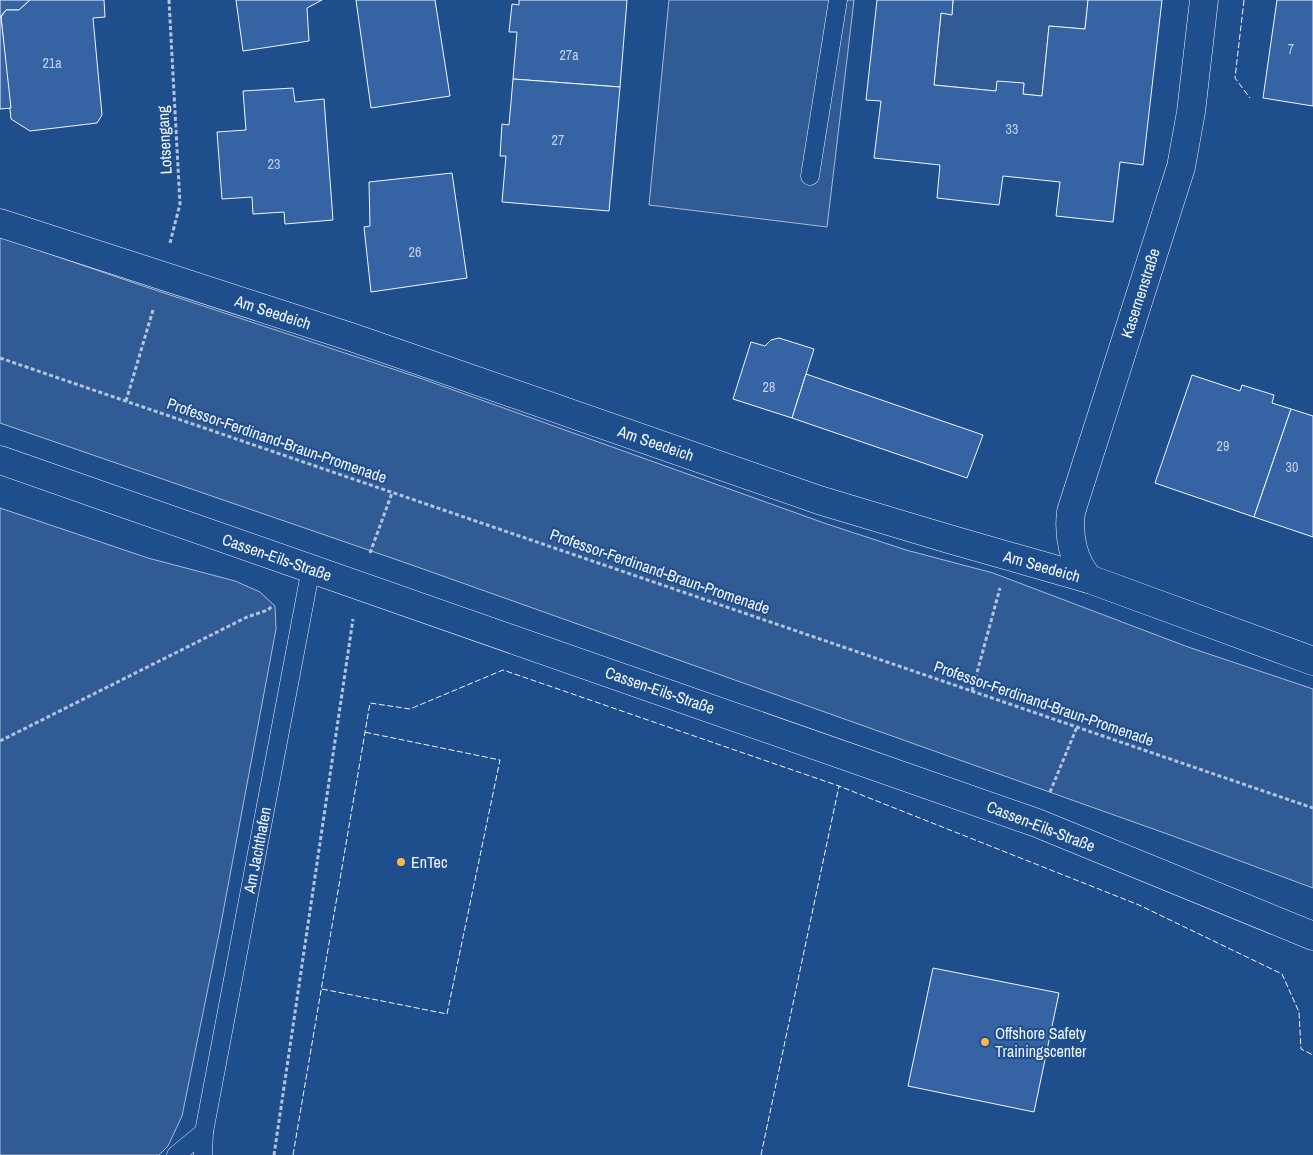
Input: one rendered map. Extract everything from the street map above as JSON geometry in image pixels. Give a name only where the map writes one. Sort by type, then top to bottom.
[{"type":"street","name":"Kasernenstraße","points":[[1089,579],[1077,562],[1070,522],[1071,512],[1181,167],[1191,112],[1204,0]]},
{"type":"street","name":"Am Seedeich","points":[[0,223],[351,337],[819,500],[1089,579],[1313,661]]},
{"type":"street","name":"Cassen-Eils-Straße","points":[[0,460],[1037,822],[1313,936]]},
{"type":"lane","points":[[810,176],[838,0]]},
{"type":"lane","name":"Am Jachthafen","points":[[203,1155],[204,1132],[311,568]]},
{"type":"lane","points":[[176,1155],[204,1132]]},
{"type":"path","name":"Lotsengang","points":[[126,401],[163,276],[180,204],[169,0]]},
{"type":"path","name":"Professor-Ferdinand-Braun-Promenade","points":[[0,358],[1313,808]]},
{"type":"path","points":[[274,1155],[359,585],[392,492]]},
{"type":"path","points":[[972,691],[1009,556]]},
{"type":"path","points":[[0,741],[247,617],[268,610],[311,568]]},
{"type":"path","points":[[1037,822],[1077,727]]},
{"type":"shaded area","points":[[669,0],[854,0],[827,227],[649,205]]},
{"type":"shaded area","points":[[953,0],[1088,0],[1085,29],[1049,26],[1042,96],[1023,94],[1024,84],[996,91],[934,85],[941,13],[952,14]]},
{"type":"shaded area","points":[[0,237],[420,378],[824,523],[906,550],[993,573],[1188,647],[1313,689],[1313,888],[1173,836],[409,564],[0,423]]},
{"type":"shaded area","points":[[0,508],[148,558],[235,581],[260,592],[275,606],[276,629],[219,934],[182,1116],[168,1146],[159,1155],[0,1155]]},
{"type":"building","points":[[0,0],[30,0],[19,10],[6,10],[0,17]]},
{"type":"building","points":[[30,0],[104,0],[105,17],[93,18],[102,115],[97,123],[30,131],[11,119],[1,17],[6,10],[19,10]]},
{"type":"building","points":[[236,0],[322,0],[307,8],[309,41],[243,51]]},
{"type":"building","points":[[356,0],[435,0],[450,96],[371,108]]},
{"type":"building","points":[[519,0],[627,0],[620,87],[513,79],[517,32],[509,32],[512,4],[519,5]]},
{"type":"building","points":[[877,0],[953,0],[952,15],[941,13],[934,85],[996,91],[997,81],[1024,83],[1023,94],[1042,96],[1049,26],[1085,29],[1088,0],[1162,0],[1143,165],[1120,162],[1113,222],[1056,216],[1060,182],[1003,176],[999,205],[937,198],[940,165],[874,158],[881,101],[866,100]]},
{"type":"building","points":[[1277,0],[1313,0],[1313,106],[1263,98]]},
{"type":"building","points":[[0,17],[11,108],[0,109]]},
{"type":"building","points":[[513,79],[620,87],[609,211],[502,202],[506,156],[500,156],[502,124],[509,125]]},
{"type":"building","points":[[293,88],[295,102],[324,99],[333,220],[285,224],[284,212],[253,214],[252,197],[222,199],[217,132],[246,130],[243,91]]},
{"type":"building","points":[[452,173],[467,278],[371,292],[364,227],[370,226],[369,182]]},
{"type":"building","points":[[779,338],[814,349],[792,418],[733,399],[751,342],[765,346],[771,340]]},
{"type":"building","points":[[806,374],[983,435],[967,478],[792,418]]},
{"type":"building","points":[[1192,375],[1240,391],[1242,385],[1274,395],[1272,403],[1291,409],[1254,517],[1155,483]]},
{"type":"building","points":[[1291,409],[1313,416],[1313,537],[1254,517]]},
{"type":"building","points":[[933,968],[1059,993],[1034,1112],[908,1086]]},
{"type":"fence","points":[[1244,0],[1235,78],[1250,98]]},
{"type":"fence","points":[[293,1155],[370,703],[410,709],[503,670],[839,786],[1139,905],[1282,974],[1299,1012],[1301,1049],[1313,1055]]},
{"type":"fence","points":[[322,989],[447,1014],[500,760],[364,732]]},
{"type":"fence","points":[[761,1155],[839,786]]},
{"type":"place","name":"EnTec","points":[[401,862]]},
{"type":"place","name":"Offshore Safety Trainingscenter","points":[[985,1042]]}]
